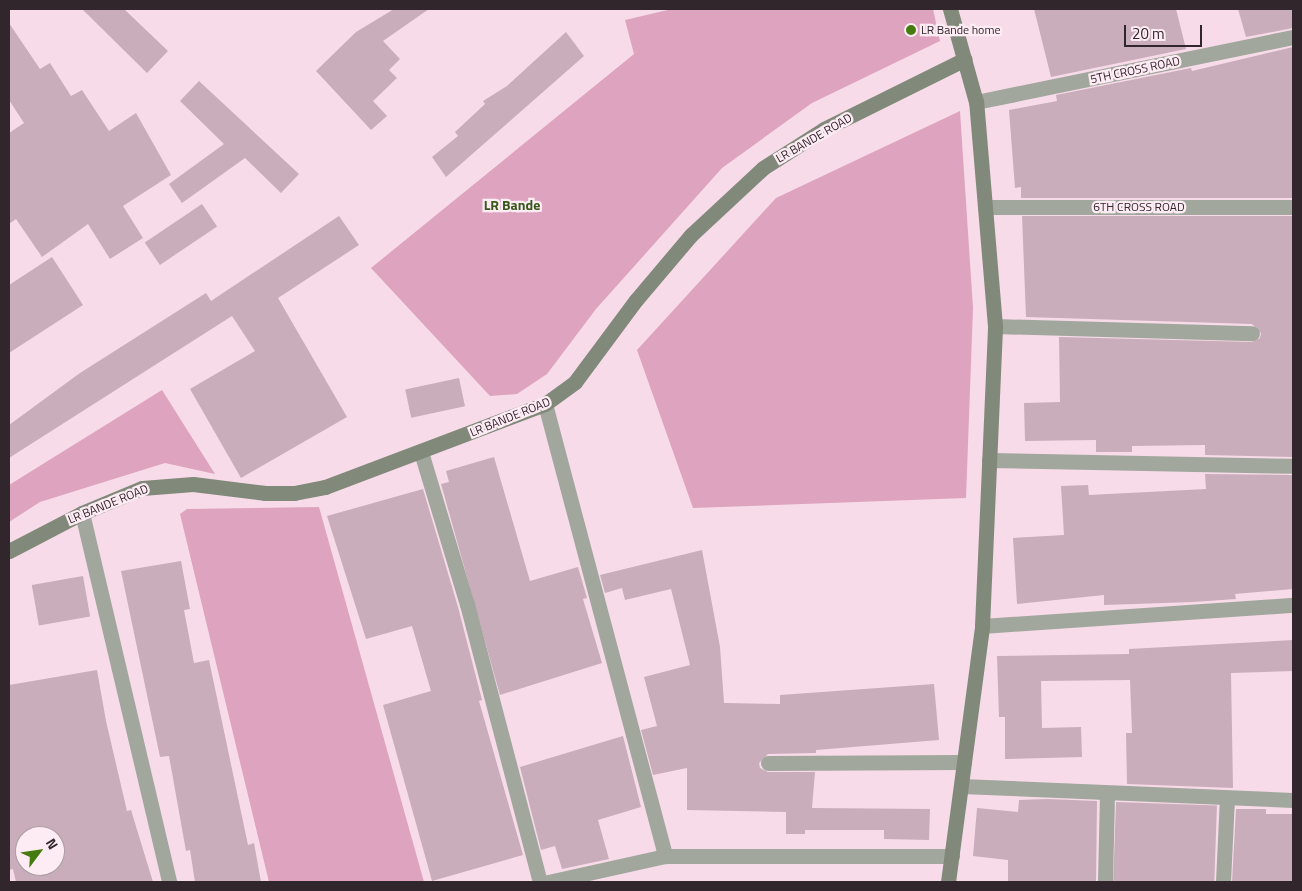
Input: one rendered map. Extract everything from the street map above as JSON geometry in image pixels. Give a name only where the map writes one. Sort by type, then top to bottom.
[{"type":"street","points":[[948,882],[982,626],[995,326],[976,102],[950,9]]},
{"type":"street","name":"5TH CROSS ROAD","points":[[976,102],[1293,37]]},
{"type":"street","name":"LR BANDE ROAD","points":[[9,551],[82,513],[142,488],[169,484],[256,493],[294,493],[350,480],[545,404],[575,382],[636,300],[691,235],[763,168],[824,129],[965,59]]},
{"type":"street","name":"6TH CROSS ROAD","points":[[985,207],[1293,207]]},
{"type":"street","points":[[995,326],[1252,333]]},
{"type":"street","points":[[545,404],[665,856]]},
{"type":"street","points":[[421,452],[467,604],[540,882]]},
{"type":"street","points":[[989,460],[1292,466]]},
{"type":"street","points":[[82,513],[170,882]]},
{"type":"street","points":[[982,626],[1293,605]]},
{"type":"street","points":[[768,763],[964,762]]},
{"type":"street","points":[[961,786],[1293,800]]},
{"type":"street","points":[[1105,882],[1107,793]]},
{"type":"street","points":[[1224,882],[1227,798]]},
{"type":"street","points":[[548,882],[665,856],[952,856]]},
{"type":"shaded area","points":[[672,9],[933,9],[940,41],[812,103],[722,168],[596,309],[547,374],[517,394],[490,396],[371,268],[634,54],[625,20]]},
{"type":"shaded area","points":[[960,111],[973,308],[966,498],[693,508],[637,350],[776,198]]},
{"type":"shaded area","points":[[162,390],[215,474],[165,463],[40,502],[9,522],[9,485]]},
{"type":"shaded area","points":[[319,507],[424,882],[269,882],[180,514],[187,509]]},
{"type":"building","points":[[82,9],[124,9],[168,51],[147,73]]},
{"type":"building","points":[[394,9],[429,9],[383,41],[400,59],[389,70],[397,78],[373,101],[387,116],[371,130],[316,71],[356,32]]},
{"type":"building","points":[[1034,9],[1176,9],[1186,49],[1051,77]]},
{"type":"building","points":[[1238,9],[1293,9],[1293,28],[1246,37]]},
{"type":"building","points":[[9,23],[40,69],[50,63],[71,96],[82,90],[109,131],[136,113],[171,175],[123,206],[143,238],[110,259],[88,224],[42,257],[16,219],[9,224],[9,133],[24,123],[9,100]]},
{"type":"building","points":[[566,32],[584,56],[446,177],[432,157],[458,136],[455,132],[485,104],[483,101],[507,86]]},
{"type":"building","points":[[1293,47],[1293,198],[1021,198],[1021,187],[1015,188],[1009,110],[1057,101],[1056,95],[1191,68],[1192,71]]},
{"type":"building","points":[[199,81],[299,174],[281,193],[245,158],[182,203],[169,184],[224,144],[180,101]]},
{"type":"building","points":[[202,204],[217,226],[160,265],[145,243]]},
{"type":"building","points":[[339,216],[359,245],[278,298],[347,417],[241,478],[190,389],[255,351],[232,316],[9,458],[9,425],[80,373],[206,293],[211,301]]},
{"type":"building","points":[[1022,216],[1293,216],[1293,457],[1205,455],[1205,445],[1132,446],[1132,452],[1096,452],[1096,440],[1025,441],[1024,403],[1060,402],[1059,337],[1252,342],[1260,338],[1261,333],[1252,324],[1026,317]]},
{"type":"building","points":[[52,257],[83,305],[9,353],[9,285]]},
{"type":"building","points":[[459,378],[465,406],[411,418],[405,389]]},
{"type":"building","points":[[494,457],[530,581],[578,567],[587,598],[583,599],[602,663],[500,695],[441,484],[449,482],[446,471]]},
{"type":"building","points":[[1205,474],[1293,475],[1293,589],[1235,594],[1236,599],[1193,602],[1104,605],[1104,595],[1017,604],[1013,538],[1064,535],[1061,486],[1088,485],[1089,495],[1206,489]]},
{"type":"building","points":[[423,489],[458,607],[482,700],[479,701],[523,855],[432,881],[383,705],[431,691],[412,626],[366,639],[327,516]]},
{"type":"building","points":[[702,550],[720,647],[724,703],[780,704],[780,695],[934,684],[939,740],[816,750],[816,753],[768,754],[759,763],[760,768],[768,772],[815,772],[812,808],[930,809],[929,840],[884,839],[884,830],[805,830],[805,834],[786,834],[786,812],[687,810],[687,768],[653,775],[641,730],[657,726],[644,677],[690,665],[671,589],[625,600],[622,588],[605,593],[600,575]]},
{"type":"building","points":[[181,561],[190,609],[184,610],[194,663],[209,660],[248,845],[254,843],[261,882],[195,882],[190,850],[186,851],[169,756],[160,757],[121,571]]},
{"type":"building","points":[[83,576],[90,616],[39,625],[32,585]]},
{"type":"building","points":[[1293,640],[1293,671],[1231,673],[1233,788],[1127,784],[1126,733],[1132,733],[1130,680],[1041,681],[1042,728],[1081,727],[1082,757],[1005,759],[1005,717],[999,717],[997,656],[1129,654],[1129,649]]},
{"type":"building","points":[[97,670],[106,721],[127,811],[131,810],[153,882],[16,882],[13,869],[9,870],[9,685]]},
{"type":"building","points":[[623,736],[641,807],[598,820],[609,859],[562,869],[555,846],[541,850],[520,767]]},
{"type":"building","points":[[1019,800],[1097,801],[1096,882],[1008,882],[1008,860],[973,856],[977,808],[1018,812]]},
{"type":"building","points":[[1116,802],[1217,806],[1214,882],[1113,882]]},
{"type":"building","points":[[1236,809],[1266,809],[1266,814],[1293,814],[1293,882],[1232,882]]},
{"type":"place","name":"LR Bande home","points":[[911,30]]},
{"type":"district","name":"LR Bande","points":[[512,205]]}]
